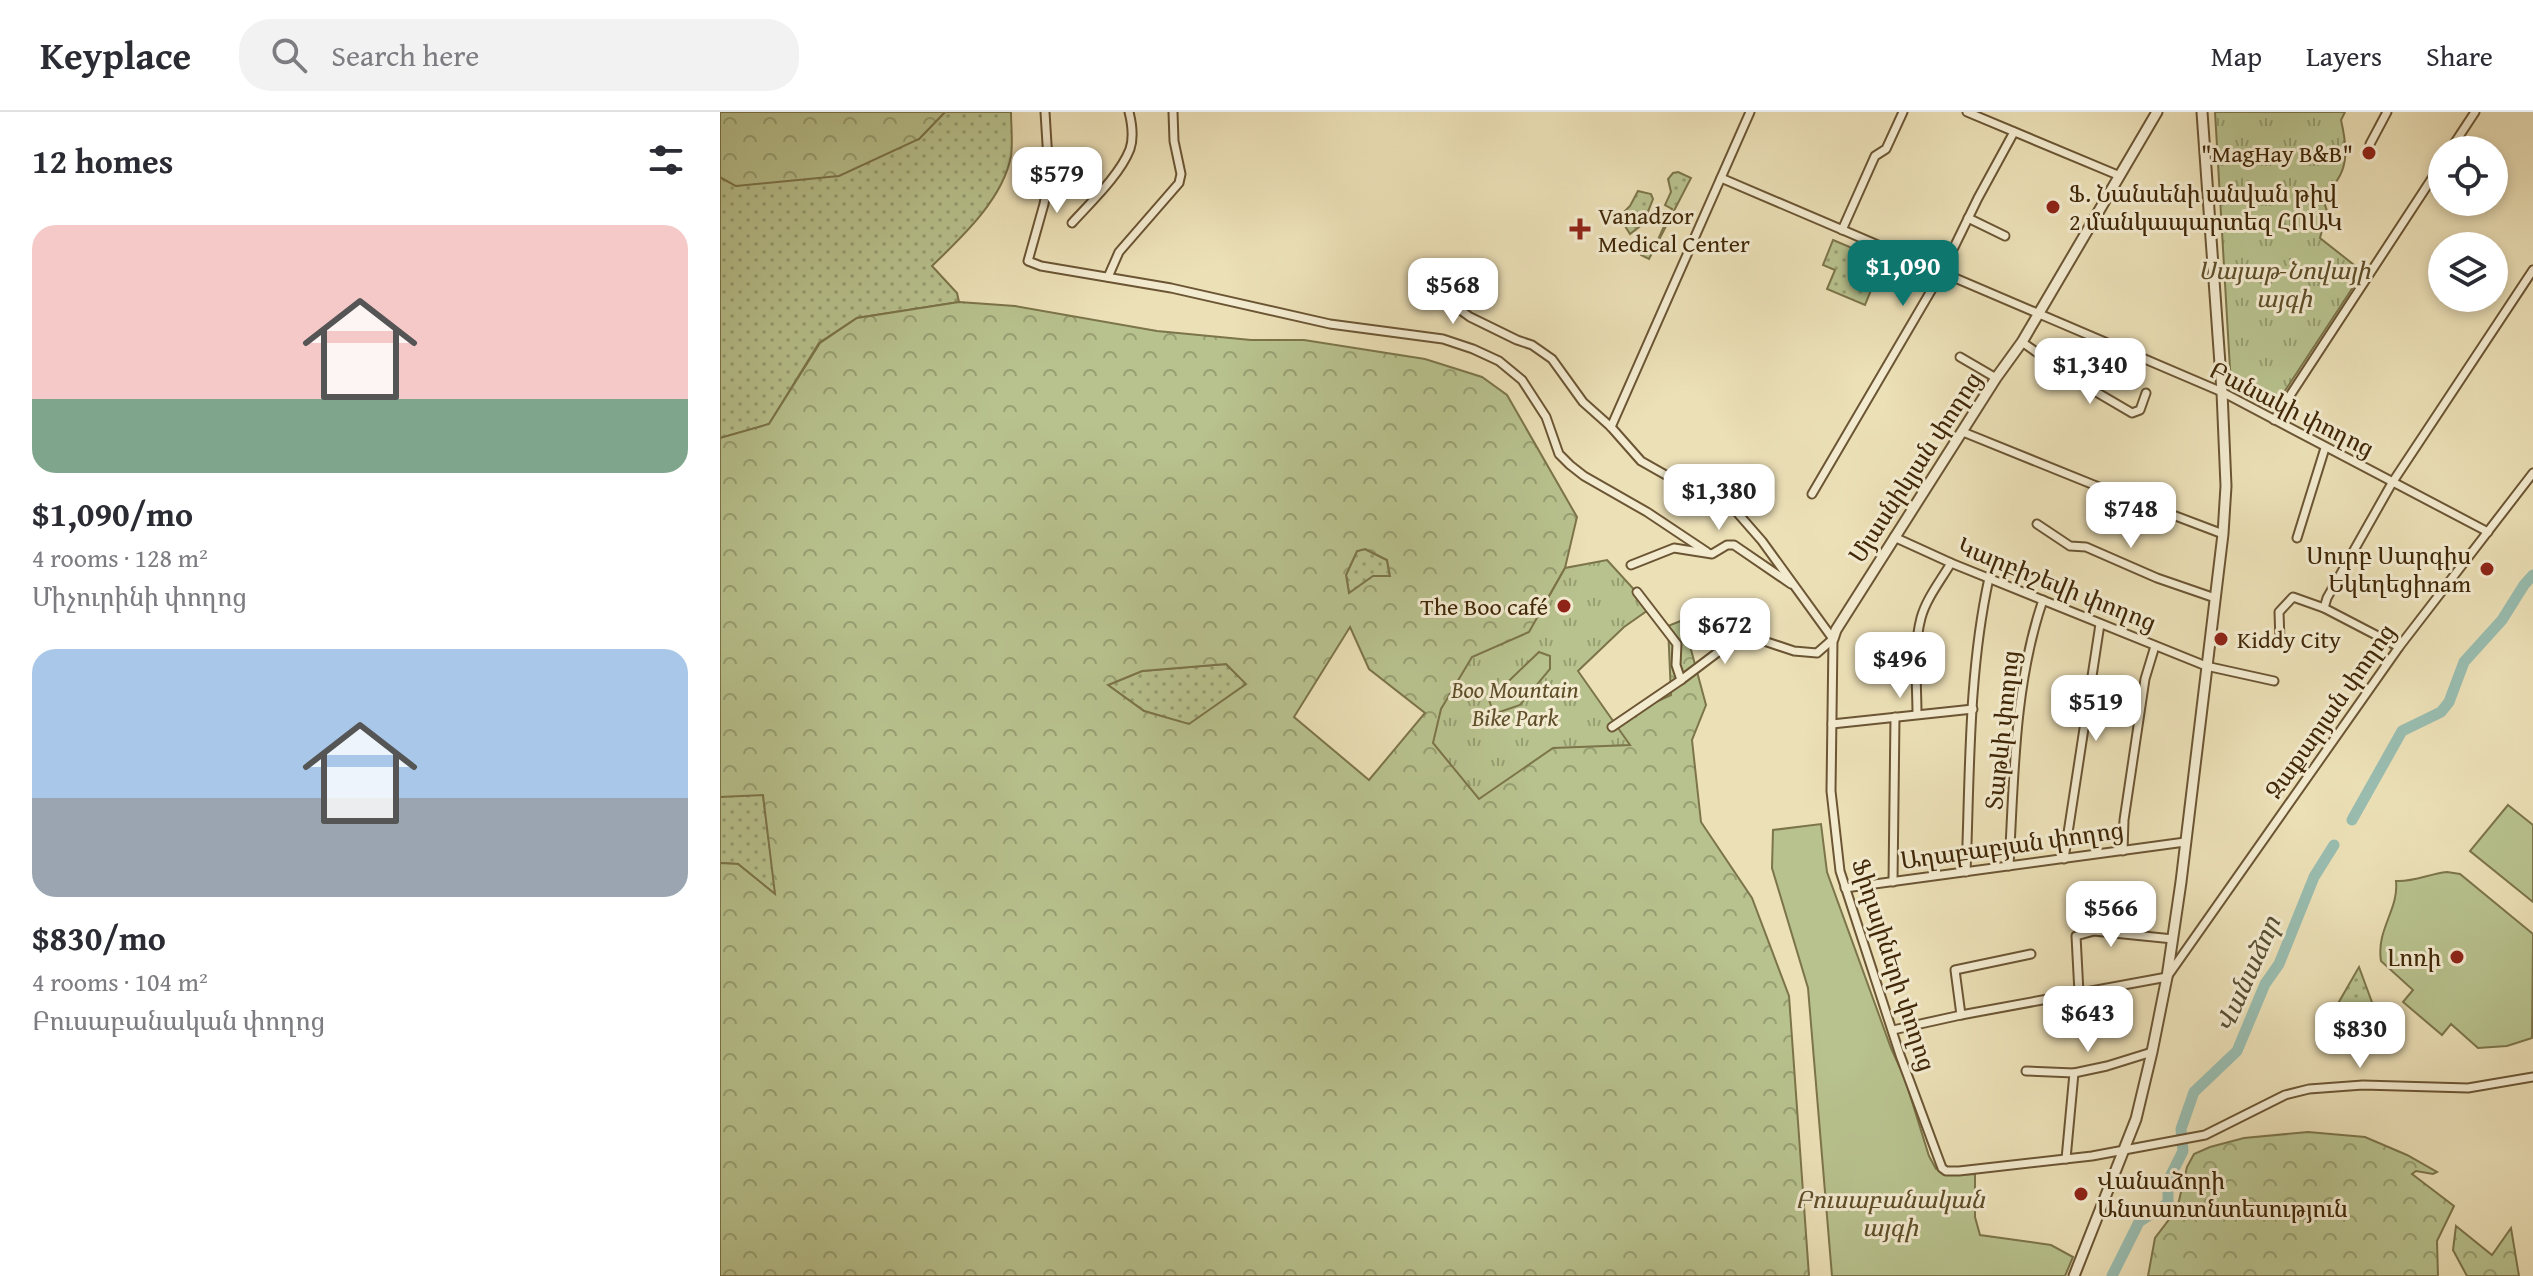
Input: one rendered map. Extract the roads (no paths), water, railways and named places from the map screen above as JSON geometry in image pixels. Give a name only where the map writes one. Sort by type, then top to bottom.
[{"type":"street","points":[[1045,112],[1049,176],[1028,261],[1041,266],[1171,288],[1317,321],[1443,339],[1473,349],[1499,361],[1522,380],[1546,417],[1559,454],[1570,465],[1707,552]]},
{"type":"street","points":[[1072,223],[1103,188],[1129,150],[1133,135],[1129,112]]},
{"type":"street","points":[[1108,277],[1119,252],[1179,183],[1181,174],[1174,141],[1173,112]]},
{"type":"street","points":[[1611,427],[1750,112]]},
{"type":"street","points":[[1842,230],[1875,156],[1886,149],[1903,112]]},
{"type":"street","points":[[1967,112],[2120,176]]},
{"type":"street","points":[[2074,1276],[2136,1119],[2152,1052],[2173,939],[2223,534],[2226,486],[2222,392],[2202,112]]},
{"type":"street","points":[[2370,144],[2387,112]]},
{"type":"street","points":[[2459,136],[2475,112]]},
{"type":"street","name":"Մյասնիկյան փողոց","points":[[1833,639],[1894,537],[2022,342],[2120,176],[2153,113]]},
{"type":"street","points":[[1812,494],[1942,272],[2014,132]]},
{"type":"street","name":"Բանակի փողոց","points":[[1721,178],[2222,392],[2488,532]]},
{"type":"street","points":[[2274,420],[2428,184]]},
{"type":"street","points":[[1968,218],[2005,236]]},
{"type":"street","points":[[2319,607],[2392,483],[2533,270]]},
{"type":"street","points":[[1435,292],[1470,317],[1532,345],[1552,359],[1583,402],[1611,427],[1641,461],[1671,478],[1710,493],[1734,509],[1797,587],[1833,639],[1817,653],[1794,651],[1761,640],[1726,646],[1612,727]]},
{"type":"street","points":[[2022,342],[2074,379],[2132,413],[2140,410],[2146,393]]},
{"type":"street","points":[[1960,357],[1996,378]]},
{"type":"street","points":[[1963,432],[2223,534]]},
{"type":"street","points":[[2297,538],[2325,448]]},
{"type":"street","name":"Զաքարյան փողոց","points":[[2167,977],[2399,647],[2533,473]]},
{"type":"street","points":[[2037,524],[2070,546],[2086,547],[2157,578],[2215,598]]},
{"type":"street","name":"Կարբիշեվի փողոց","points":[[1894,537],[2206,666],[2274,681]]},
{"type":"street","points":[[1631,565],[1674,548],[1712,554],[1727,545],[1734,545],[1797,587]]},
{"type":"street","points":[[1917,714],[1920,620],[1951,563]]},
{"type":"street","points":[[1966,872],[1979,631],[1989,578]]},
{"type":"street","points":[[1637,592],[1677,644],[1676,665],[1681,680]]},
{"type":"street","points":[[2280,641],[2279,612],[2293,597],[2399,647]]},
{"type":"street","name":"Տաթևի փողոց","points":[[2009,866],[2022,697],[2034,627],[2043,600]]},
{"type":"street","points":[[2064,859],[2100,624]]},
{"type":"street","name":"Ֆիդայիների փողոց","points":[[1833,639],[1832,815],[1836,851],[1845,888],[1942,1168],[1959,1171],[2066,1159]]},
{"type":"street","points":[[2123,851],[2124,820],[2145,679],[2155,646]]},
{"type":"street","points":[[1832,724],[1973,709]]},
{"type":"street","points":[[1893,882],[1895,717]]},
{"type":"street","name":"Աղաբաբյան փողոց","points":[[1845,888],[2185,842]]},
{"type":"street","points":[[2079,993],[2076,936],[2094,931],[2173,939]]},
{"type":"street","points":[[1961,1015],[1955,970],[2031,954]]},
{"type":"street","points":[[1893,1030],[2167,977]]},
{"type":"street","points":[[2026,1071],[2074,1073],[2152,1052]]},
{"type":"street","points":[[2074,1073],[2066,1159],[2205,1135],[2285,1095],[2309,1089],[2363,1085],[2468,1088],[2533,1077]]},
{"type":"waterway","name":"Վանաձոր","points":[[2352,820],[2402,731],[2441,712],[2449,702],[2464,662],[2502,620],[2533,575]]},
{"type":"waterway","name":"Վանաձոր","points":[[2112,1276],[2139,1222],[2168,1203],[2168,1181],[2183,1151],[2181,1129],[2194,1092],[2237,1051],[2265,984],[2279,964],[2314,877],[2334,845]]},
{"type":"place","name":"\"MagHay B&B\"","points":[[2369,153]]},
{"type":"place","name":"Ֆ. Նանսենի անվան թիվ 2 մանկապարտեզ ՀՈԱԿ","points":[[2053,207]]},
{"type":"place","name":"Vanadzor Medical Center","points":[[1580,229]]},
{"type":"place","name":"Սուրբ Սարգիս Եկեղեցիnam","points":[[2487,569]]},
{"type":"place","name":"The Boo café","points":[[1564,606]]},
{"type":"place","name":"Kiddy City","points":[[2221,639]]},
{"type":"place","name":"Լոռի","points":[[2457,957]]},
{"type":"place","name":"Վանաձորի Անտառտնտեսություն","points":[[2081,1194]]},
{"type":"park label","name":"Սայաթ-Նովայի այգի","points":[[2284,284]]},
{"type":"park label","name":"Boo Mountain Bike Park","points":[[1515,703]]},
{"type":"park label","name":"Բուսաբանական այգի","points":[[1890,1213]]}]
